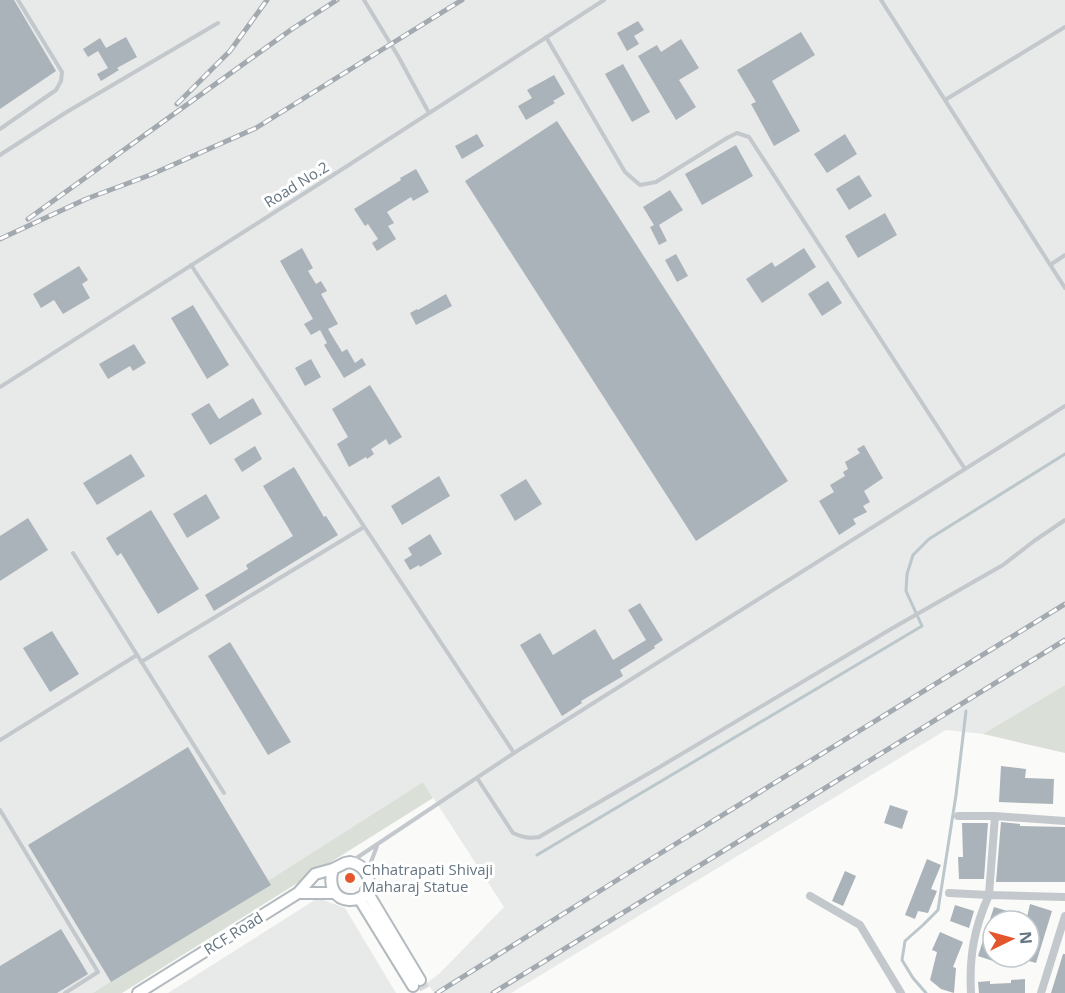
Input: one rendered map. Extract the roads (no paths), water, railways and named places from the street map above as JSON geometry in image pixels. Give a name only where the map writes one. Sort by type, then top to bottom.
[{"type":"street","points":[[958,816],[1065,821]]},
{"type":"street","points":[[971,993],[970,966],[976,932],[989,895],[994,816]]},
{"type":"street","points":[[350,862],[360,866],[367,874],[368,885],[363,894],[354,900],[344,900],[335,893],[331,884],[333,869],[350,862]]},
{"type":"street","name":"RCF Road","points":[[138,993],[298,893],[315,874],[333,869]]},
{"type":"street","points":[[298,893],[335,893]]},
{"type":"street","points":[[949,893],[1065,897]]},
{"type":"street","points":[[363,894],[416,983]]},
{"type":"street","points":[[810,896],[860,925],[902,993]]},
{"type":"street","points":[[1041,993],[1065,916]]},
{"type":"lane","points":[[0,129],[56,90],[61,81],[62,72],[18,0]]},
{"type":"lane","points":[[364,0],[429,114]]},
{"type":"lane","name":"Road No.2","points":[[0,387],[604,0]]},
{"type":"lane","points":[[881,0],[1065,288]]},
{"type":"lane","points":[[0,155],[65,112],[218,23]]},
{"type":"lane","points":[[945,100],[1065,27]]},
{"type":"lane","points":[[546,37],[625,172],[640,185],[656,182],[737,133],[748,137],[965,470]]},
{"type":"lane","points":[[1050,265],[1065,255]]},
{"type":"lane","points":[[191,265],[514,753]]},
{"type":"lane","points":[[350,862],[514,753],[1065,406]]},
{"type":"lane","points":[[477,778],[513,833],[520,837],[539,837],[1003,565],[1034,540],[1065,520]]},
{"type":"lane","points":[[141,662],[364,527]]},
{"type":"lane","points":[[73,553],[224,793]]},
{"type":"lane","points":[[0,740],[137,655]]},
{"type":"lane","points":[[0,810],[98,972],[65,993]]},
{"type":"lane","points":[[367,874],[377,845]]},
{"type":"waterway","points":[[537,855],[922,626],[906,591],[907,574],[913,555],[929,539],[1065,454]]},
{"type":"waterway","points":[[926,993],[902,960],[905,941],[938,910],[956,795],[966,711]]},
{"type":"tunnel","points":[[420,980],[427,993]]},
{"type":"railway","points":[[177,104],[230,51],[267,0]]},
{"type":"railway","points":[[28,219],[292,29],[337,0]]},
{"type":"railway","points":[[0,239],[86,199],[150,175],[256,128],[462,0]]},
{"type":"railway","points":[[437,993],[1065,604]]},
{"type":"railway","points":[[493,993],[1065,640]]},
{"type":"place","name":"Chhatrapati Shivaji Maharaj Statue","points":[[350,878]]}]
